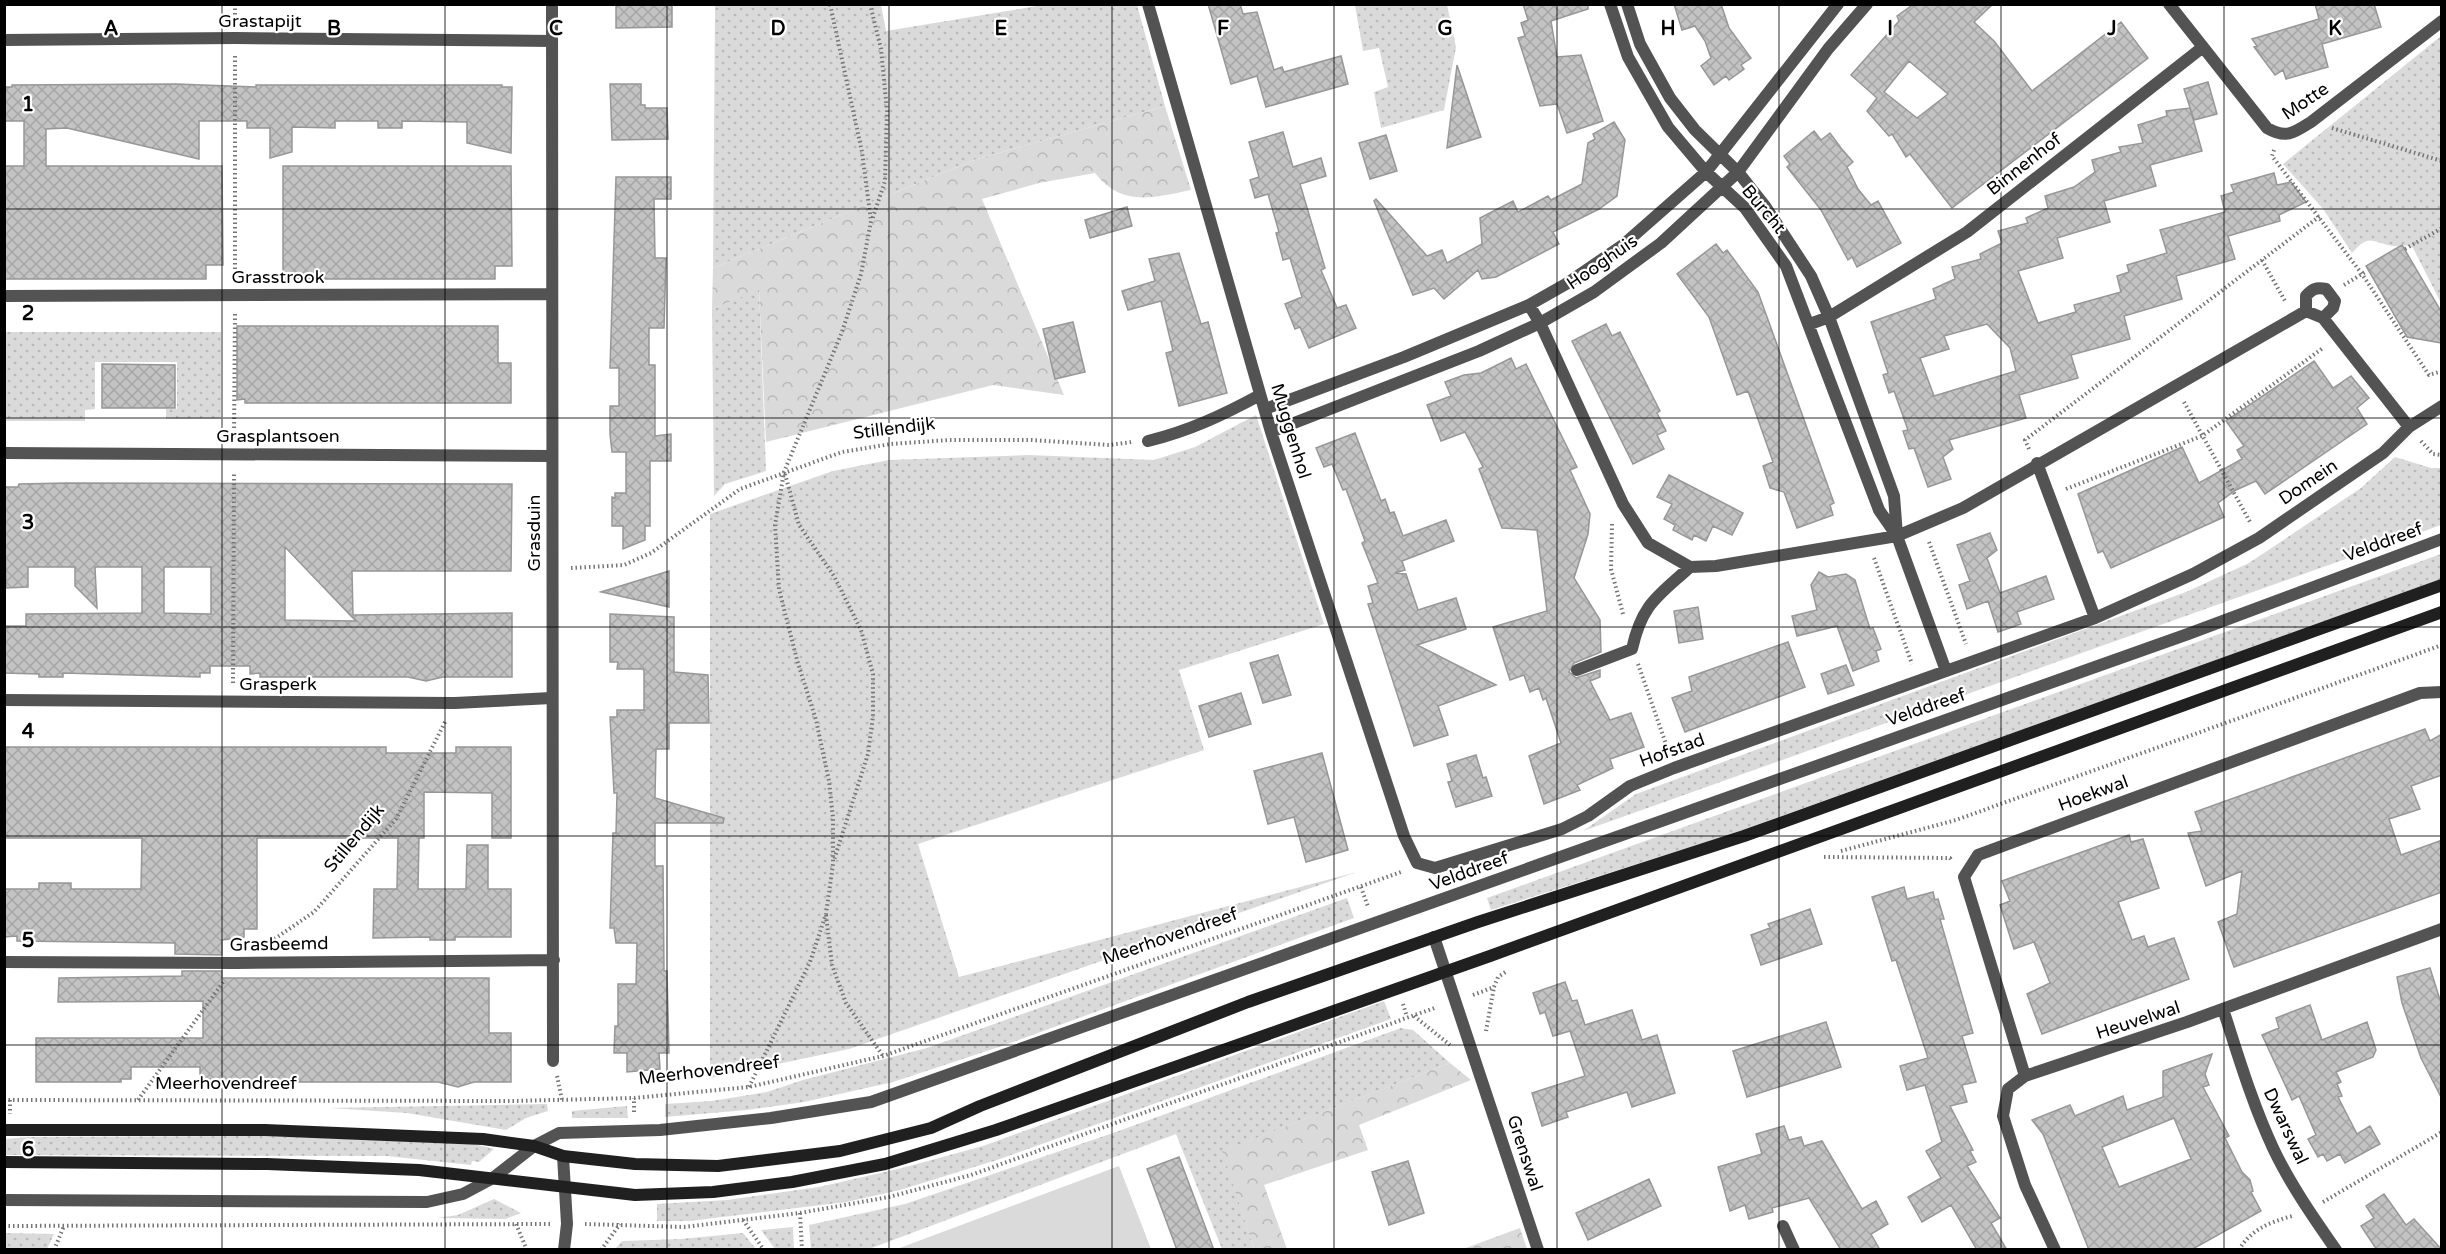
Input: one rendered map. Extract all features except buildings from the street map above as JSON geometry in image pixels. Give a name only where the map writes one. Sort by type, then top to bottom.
[{"type":"main road","points":[[4,1130],[265,1130],[483,1138],[534,1146],[563,1156],[635,1164],[718,1166],[840,1151],[931,1128],[980,1106],[1248,1002],[1434,937],[1744,837],[2442,585]]},
{"type":"main road","points":[[4,1162],[267,1164],[419,1170],[635,1195],[713,1192],[792,1182],[885,1164],[996,1130],[1446,971],[2442,612]]},
{"type":"street","name":"Grasduin","points":[[552,4],[551,456],[553,568],[551,698],[554,1061]]},
{"type":"street","name":"Muggenhol","points":[[1148,4],[1271,432],[1404,836],[1417,863]]},
{"type":"street","name":"Burcht","points":[[1610,4],[1628,57],[1668,127],[1706,172],[1744,208],[1786,266],[1879,510],[1897,537],[1946,671]]},
{"type":"street","name":"Burcht","points":[[1627,4],[1640,44],[1671,98],[1719,156],[1738,172],[1787,238],[1811,276],[1829,317],[1894,496],[1897,537]]},
{"type":"street","name":"Hooghuis","points":[[1264,409],[1404,357],[1529,305],[1566,284],[1623,245],[1706,172],[1838,4]]},
{"type":"street","name":"Hooghuis","points":[[1271,432],[1479,351],[1540,323],[1594,292],[1661,243],[1738,172],[1828,49],[1867,4]]},
{"type":"street","points":[[2169,4],[2203,47]]},
{"type":"street","name":"Motte","points":[[2203,47],[2267,128],[2278,135],[2289,136],[2311,122],[2442,21]]},
{"type":"street","name":"Grastapijt","points":[[4,40],[236,38],[552,41]]},
{"type":"street","name":"Binnenhof","points":[[1810,324],[1829,317],[1967,232],[2203,47]]},
{"type":"street","points":[[2306,311],[2306,296],[2311,290],[2318,287],[2326,289],[2335,301],[2333,308],[2323,318]]},
{"type":"street","name":"Grasstrook","points":[[4,296],[552,294]]},
{"type":"street","points":[[1529,305],[1540,323],[1623,504],[1648,543],[1690,567],[1716,566],[1897,537],[1963,508],[2037,463],[2306,311],[2323,318],[2409,427]]},
{"type":"street","points":[[1148,441],[1182,433],[1214,421],[1260,395]]},
{"type":"street","name":"Domein","points":[[1946,671],[2095,618],[2193,574],[2259,538],[2383,453],[2409,427],[2442,406]]},
{"type":"street","name":"Grasplantsoen","points":[[4,453],[551,456]]},
{"type":"street","points":[[2037,463],[2095,618]]},
{"type":"street","name":"Velddreef","points":[[534,1146],[559,1133],[660,1130],[771,1118],[872,1102],[2188,634],[2442,539]]},
{"type":"street","points":[[1577,670],[1632,649],[1638,625],[1647,606],[1690,567]]},
{"type":"street","name":"Hofstad","points":[[1417,863],[1435,868],[1562,829],[1588,816],[1630,786],[1674,768],[1946,671]]},
{"type":"street","name":"Hoekwal","points":[[1964,877],[1978,855],[2420,693],[2442,692]]},
{"type":"street","name":"Grasperk","points":[[4,700],[455,703],[551,698]]},
{"type":"street","points":[[1964,877],[2025,1076],[2008,1089],[2003,1116],[2025,1185],[2055,1250]]},
{"type":"street","name":"Heuvelwal","points":[[2025,1076],[2223,1009],[2442,929]]},
{"type":"street","name":"Grenswal","points":[[1434,937],[1538,1250]]},
{"type":"street","name":"Grasbeemd","points":[[4,962],[238,963],[554,960]]},
{"type":"street","name":"Dwarswal","points":[[2223,1009],[2248,1086],[2273,1148],[2308,1211],[2336,1250]]},
{"type":"street","points":[[4,1200],[427,1202],[464,1194],[493,1178],[534,1146]]},
{"type":"street","points":[[563,1156],[567,1188],[564,1250]]},
{"type":"street","points":[[1783,1226],[1794,1250]]},
{"type":"path","points":[[233,702],[236,4]]},
{"type":"path","points":[[830,4],[862,152],[872,221]]},
{"type":"path","points":[[749,1087],[810,962],[826,914],[833,864],[833,818],[829,780],[816,720],[797,660],[779,589],[775,525],[784,472],[842,332],[861,274],[872,221],[885,182],[887,111],[881,49],[870,4]]},
{"type":"path","points":[[2311,122],[2442,161]]},
{"type":"path","points":[[2278,135],[2272,156],[2364,272],[2429,375],[2442,371]]},
{"type":"path","points":[[2037,463],[2025,440],[2320,216]]},
{"type":"path","points":[[2405,249],[2442,228]]},
{"type":"path","points":[[2262,260],[2294,317]]},
{"type":"path","points":[[2332,294],[2364,272]]},
{"type":"path","points":[[2049,495],[2202,436],[2338,337]]},
{"type":"path","points":[[2175,386],[2259,538]]},
{"type":"path","points":[[2409,427],[2428,450],[2433,454],[2442,455]]},
{"type":"path","name":"Stillendijk","points":[[553,568],[605,568],[633,561],[651,553],[740,489],[842,452],[891,444],[950,440],[1020,440],[1109,445],[1148,441]]},
{"type":"path","points":[[784,472],[799,525],[834,576],[861,630],[873,674],[873,716],[868,754],[833,864]]},
{"type":"path","points":[[1612,516],[1611,569],[1623,615]]},
{"type":"path","points":[[1923,525],[1972,662]]},
{"type":"path","points":[[1868,541],[1919,681]]},
{"type":"path","points":[[1964,877],[1950,858],[1820,857],[1956,820],[2442,645]]},
{"type":"path","points":[[1632,649],[1674,768]]},
{"type":"path","name":"Stillendijk","points":[[138,1100],[238,963],[314,912],[396,819],[455,703]]},
{"type":"path","name":"Meerhovendreef","points":[[4,1100],[634,1098],[749,1087],[884,1056],[1395,875],[1417,863]]},
{"type":"path","points":[[826,914],[832,965],[846,1003],[884,1056]]},
{"type":"path","points":[[1485,1035],[1494,987],[1498,977],[1510,969]]},
{"type":"path","points":[[4,1226],[621,1224],[684,1227],[800,1213],[889,1197],[971,1174],[1494,987]]},
{"type":"path","points":[[1414,1015],[1478,1068]]},
{"type":"path","points":[[2239,1250],[2245,1238],[2272,1221],[2308,1211],[2442,1132]]},
{"type":"path","points":[[800,1213],[802,1250]]},
{"type":"path","points":[[742,1220],[764,1250]]},
{"type":"path","points":[[516,1224],[527,1250]]},
{"type":"path","points":[[602,1250],[621,1224]]},
{"type":"path","points":[[54,1250],[64,1226]]},
{"type":"green space","points":[[715,5],[881,5],[886,31],[1043,5],[1137,5],[1165,106],[974,160],[713,268]]},
{"type":"green space","points":[[1355,5],[1447,5],[1456,47],[1444,110],[1381,128],[1374,92],[1388,87],[1379,48],[1363,51]]},
{"type":"green space","points":[[2441,36],[2441,303],[2413,248],[2393,246],[2372,240],[2363,243],[2352,253],[2324,210],[2283,164]]},
{"type":"green space","points":[[1165,106],[1191,190],[1163,196],[1138,197],[1116,191],[1105,184],[1095,173],[1039,183],[982,199],[1064,395],[993,385],[766,442],[759,290],[712,309],[713,268],[974,160]]},
{"type":"green space","points":[[759,289],[766,471],[725,484],[714,496],[712,309]]},
{"type":"green space","points":[[5,332],[221,332],[221,419],[166,419],[166,409],[177,409],[177,362],[95,362],[95,409],[85,410],[85,421],[5,421]]},
{"type":"green space","points":[[1256,415],[1324,624],[1179,670],[1204,750],[918,844],[959,977],[1357,872],[849,1049],[710,1078],[710,514],[833,471],[889,460],[1029,455],[1154,460],[1195,447]]},
{"type":"green space","points":[[2395,457],[2431,468],[2441,468],[2441,525],[1583,831],[1636,794],[2186,592],[2249,563],[2361,488]]},
{"type":"green space","points":[[2441,554],[2441,579],[1726,836],[1491,910],[1487,898]]},
{"type":"green space","points":[[1347,898],[1354,918],[1002,1046],[893,1082],[804,1102],[747,1110],[665,1117],[665,1104],[712,1101],[767,1092],[803,1080],[927,1048]]},
{"type":"green space","points":[[1384,1001],[1391,1019],[1000,1159],[900,1190],[846,1202],[689,1221],[657,1221],[657,1204],[727,1200],[819,1187],[983,1146]]},
{"type":"green space","points":[[1401,1028],[1413,1030],[1450,1063],[1223,1151],[1254,1249],[1222,1249],[1176,1134],[869,1249],[811,1249],[809,1225],[905,1204],[1116,1132]]},
{"type":"green space","points":[[1450,1063],[1471,1080],[1359,1125],[1368,1150],[1264,1185],[1287,1249],[1254,1249],[1222,1151]]},
{"type":"green space","points":[[547,1104],[548,1111],[526,1118],[506,1130],[407,1113],[330,1108]]},
{"type":"green space","points":[[627,1106],[628,1118],[572,1118],[572,1111]]},
{"type":"green space","points":[[270,1136],[474,1144],[494,1149],[479,1162],[472,1161],[471,1165],[387,1156],[5,1155],[5,1139],[29,1137]]},
{"type":"green space","points":[[1119,1166],[1151,1249],[897,1249]]},
{"type":"green space","points":[[494,1199],[521,1213],[505,1219],[437,1218],[458,1215]]},
{"type":"green space","points":[[793,1227],[794,1249],[775,1249],[761,1230]]},
{"type":"green space","points":[[1520,1228],[1527,1249],[1463,1249]]},
{"type":"green space","points":[[5,1233],[54,1234],[47,1249],[5,1250]]},
{"type":"green space","points":[[743,1233],[756,1249],[615,1249],[622,1241],[681,1239]]}]
